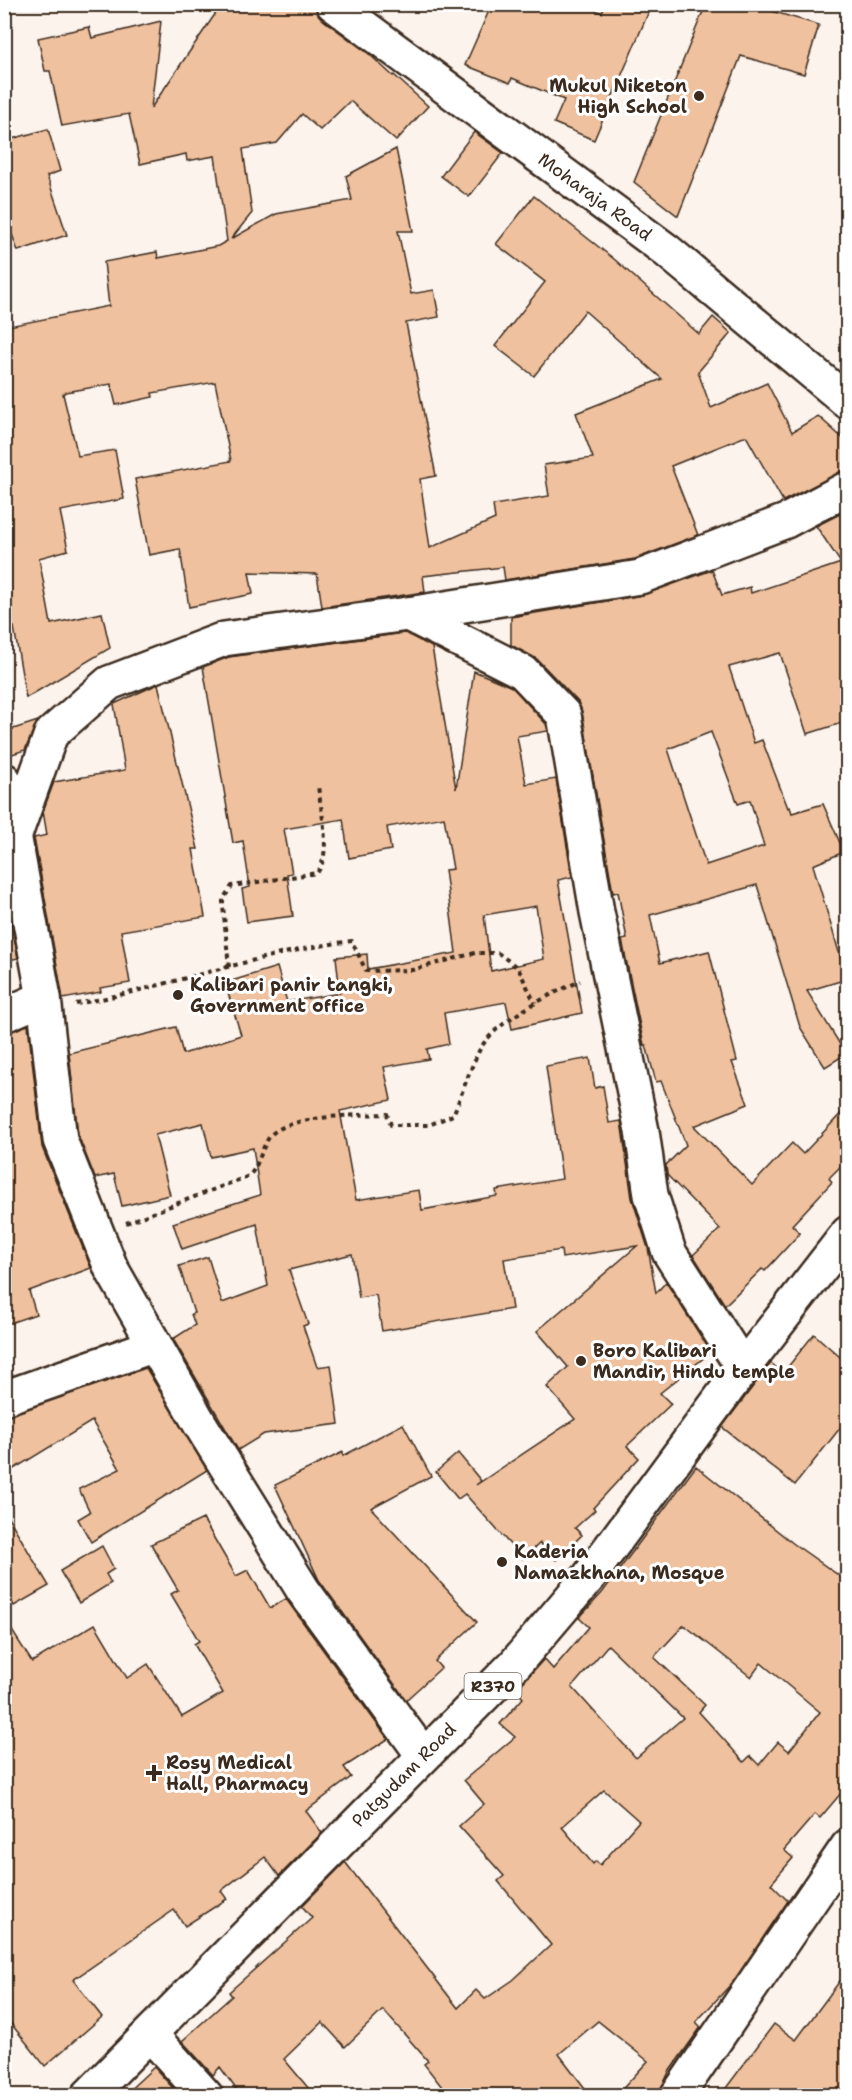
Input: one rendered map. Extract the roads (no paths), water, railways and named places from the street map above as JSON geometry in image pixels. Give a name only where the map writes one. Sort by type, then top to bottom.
[{"type":"street","name":"Moharaja Road","points":[[333,4],[666,250],[848,402]]},
{"type":"street","points":[[423,1755],[303,1590],[111,1268],[60,1140],[45,1004],[9,808],[51,734],[109,682],[224,639],[408,614],[640,577],[786,521],[848,488]]},
{"type":"street","points":[[408,614],[523,672],[564,715],[609,970],[642,1131],[651,1195],[669,1252],[742,1368]]},
{"type":"street","points":[[4,1015],[45,1004]]},
{"type":"street","name":"Patgudam Road","points":[[88,2096],[515,1664],[588,1578],[742,1368],[848,1233]]},
{"type":"street","points":[[4,1398],[155,1345]]},
{"type":"street","points":[[677,2096],[848,1846]]},
{"type":"street","points":[[150,2034],[206,2096]]},
{"type":"place","name":"Mukul Niketon High School","points":[[699,96]]},
{"type":"place","name":"Kalibari panir tangki, Government office","points":[[178,995]]},
{"type":"place","name":"Boro Kalibari Mandir, Hindu temple","points":[[581,1361]]},
{"type":"place","name":"Kaderia Namazkhana, Mosque","points":[[502,1562]]},
{"type":"place","name":"Rosy Medical Hall, Pharmacy","points":[[154,1773]]}]
